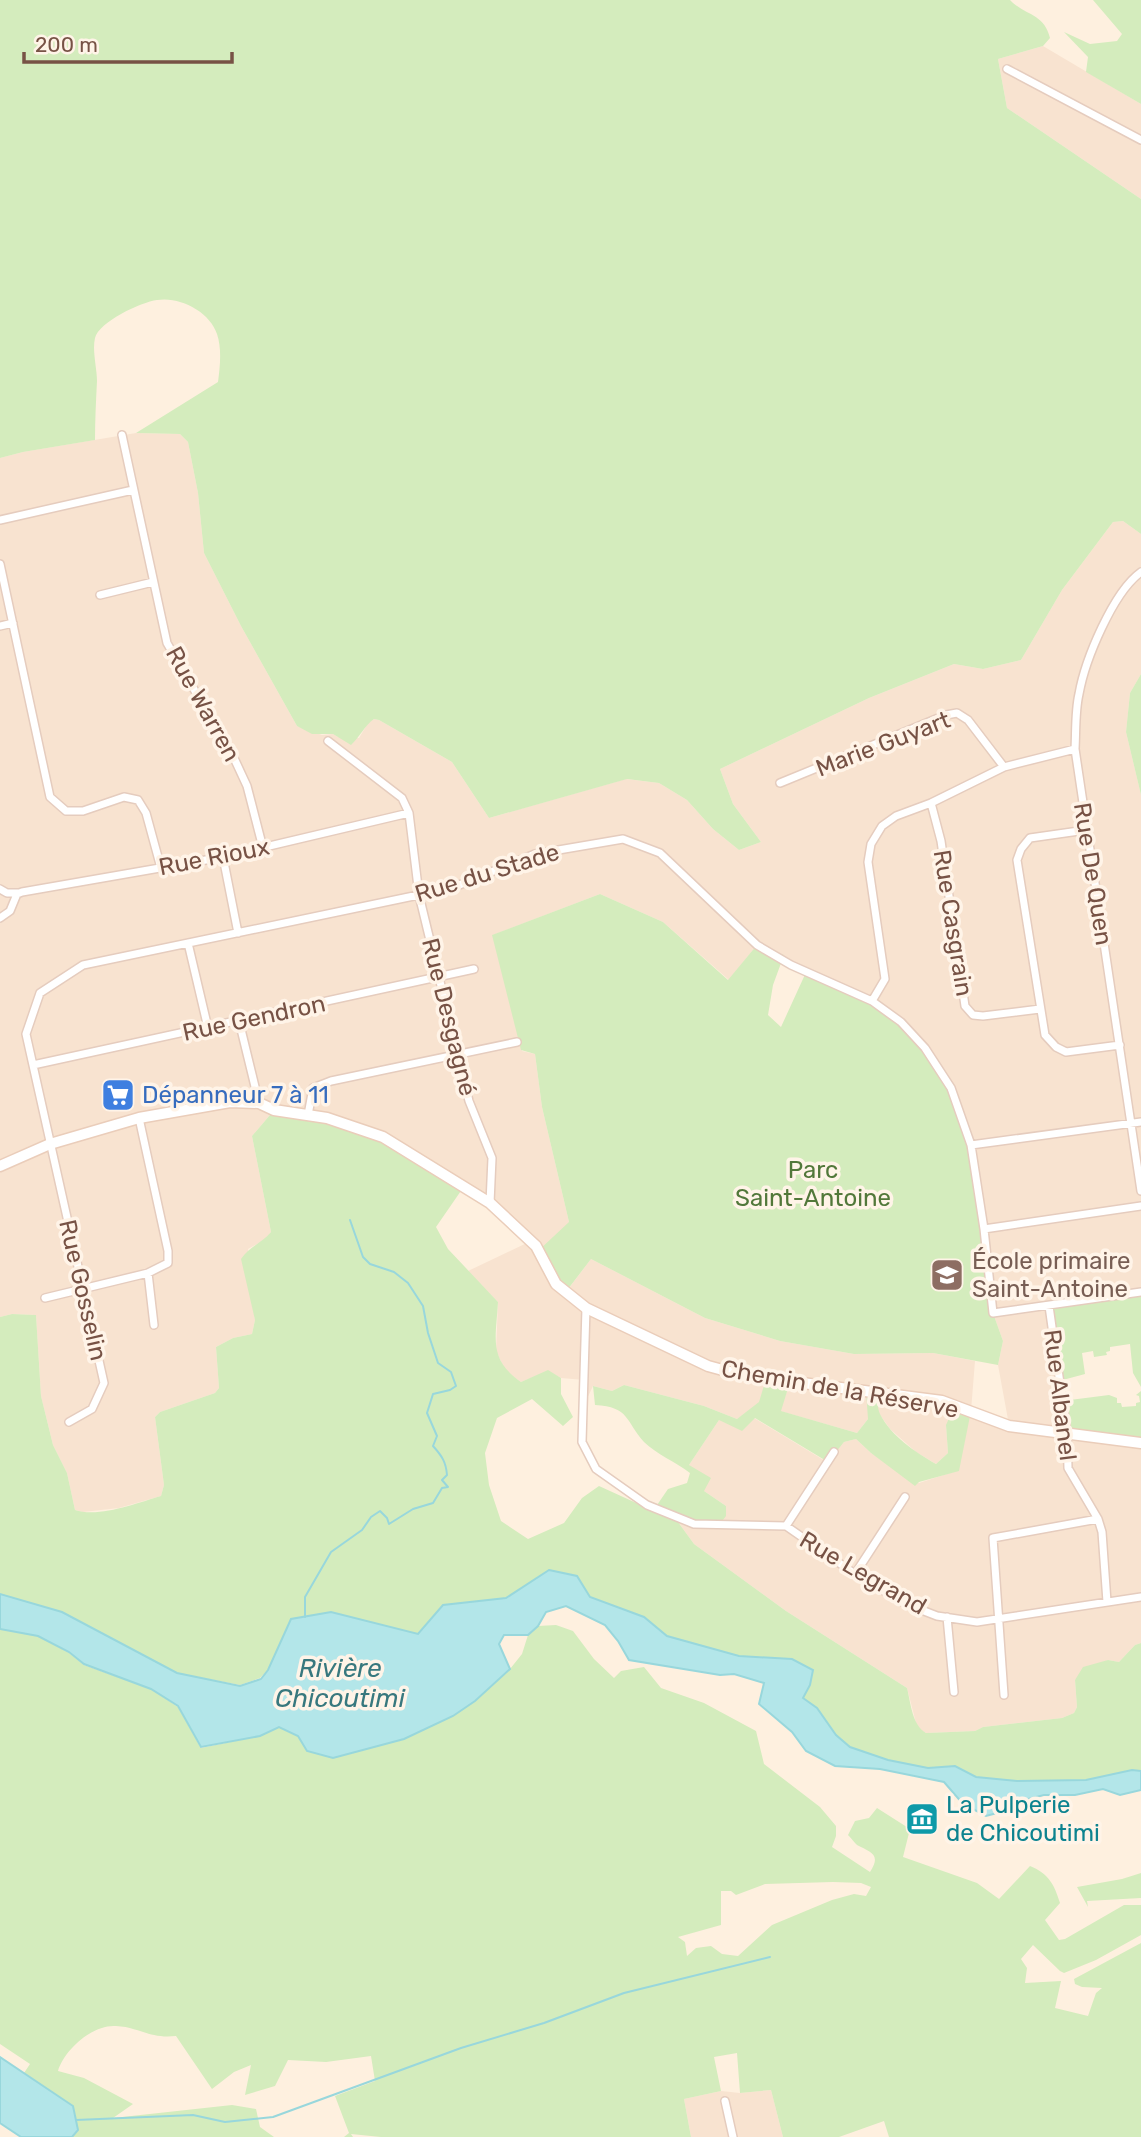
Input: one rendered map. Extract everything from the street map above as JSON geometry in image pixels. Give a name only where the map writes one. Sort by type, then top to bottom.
[{"type":"street","points":[[1007,69],[1141,140]]},
{"type":"street","name":"Rue Warren","points":[[122,435],[167,643],[234,758],[247,786],[262,848]]},
{"type":"street","points":[[0,520],[134,490]]},
{"type":"street","points":[[0,564],[50,797],[66,811],[83,811],[124,797],[138,800],[146,813],[161,868]]},
{"type":"street","name":"Rue De Quen","points":[[1141,572],[1116,601],[1087,662],[1078,695],[1075,749],[1120,1045],[1137,1123],[1141,1191]]},
{"type":"street","points":[[100,595],[153,582]]},
{"type":"street","points":[[0,626],[13,623]]},
{"type":"street","name":"Marie Guyart","points":[[780,783],[946,715],[957,713],[968,720],[1004,767]]},
{"type":"street","points":[[328,741],[402,798],[409,813]]},
{"type":"street","points":[[872,1001],[885,979],[868,862],[872,844],[882,826],[896,816],[931,803],[1004,767],[1075,749]]},
{"type":"street","name":"Rue Casgrain","points":[[931,803],[941,841],[965,1006],[972,1015],[983,1016],[1040,1009]]},
{"type":"street","name":"Rue Rioux","points":[[0,889],[7,893],[19,893],[223,857],[409,813]]},
{"type":"street","name":"Rue Desgagné","points":[[409,813],[419,895],[457,1055],[469,1101],[492,1158],[490,1203]]},
{"type":"street","points":[[1086,830],[1030,838],[1021,849],[1017,860],[1040,1009],[1045,1035],[1066,1052],[1120,1045]]},
{"type":"street","name":"Rue du Stade","points":[[50,1144],[26,1034],[40,993],[83,965],[452,888],[535,854],[624,839],[660,853],[757,945],[791,965],[872,1001],[901,1022],[925,1048],[951,1088],[971,1145],[993,1313],[1049,1306]]},
{"type":"street","points":[[223,857],[238,933]]},
{"type":"street","points":[[0,918],[10,911],[19,893]]},
{"type":"street","points":[[188,943],[208,1028]]},
{"type":"street","name":"Rue Gendron","points":[[33,1065],[474,970]]},
{"type":"street","points":[[239,1021],[259,1103]]},
{"type":"street","points":[[308,1115],[313,1088],[331,1081],[517,1042]]},
{"type":"street","name":"Chemin de la Réserve","points":[[0,1166],[50,1144],[139,1118],[230,1102],[259,1103],[274,1110],[327,1118],[383,1137],[490,1203],[536,1245],[556,1284],[586,1308],[708,1366],[741,1376],[942,1401],[1009,1426],[1141,1443]]},
{"type":"street","points":[[45,1298],[148,1273],[168,1263],[168,1251],[139,1118]]},
{"type":"street","points":[[971,1145],[1137,1123]]},
{"type":"street","name":"Rue Gosselin","points":[[50,1144],[104,1382],[92,1409],[69,1422]]},
{"type":"street","points":[[984,1229],[1141,1206]]},
{"type":"street","points":[[148,1273],[154,1325]]},
{"type":"street","points":[[1049,1306],[1141,1292]]},
{"type":"street","name":"Rue Albanel","points":[[1049,1306],[1067,1433],[1068,1468],[1098,1519],[1102,1532],[1107,1602]]},
{"type":"street","name":"Rue Legrand","points":[[586,1308],[582,1442],[596,1469],[647,1504],[694,1524],[786,1527],[855,1574],[906,1604],[947,1617],[977,1622],[1141,1597]]},
{"type":"street","points":[[786,1527],[834,1452]]},
{"type":"street","points":[[855,1574],[905,1497]]},
{"type":"street","points":[[1004,1695],[993,1538],[1098,1519]]},
{"type":"street","points":[[947,1617],[954,1692]]},
{"type":"street","points":[[725,2101],[733,2137]]},
{"type":"shaded area","points":[[1043,46],[1141,104],[1141,199],[1007,108],[998,59]]},
{"type":"shaded area","points":[[136,433],[180,434],[188,442],[198,493],[204,553],[297,726],[322,735],[359,738],[368,723],[374,719],[379,720],[452,762],[489,818],[626,779],[659,783],[687,800],[713,829],[739,850],[761,842],[733,804],[720,769],[869,698],[954,664],[983,669],[1021,660],[1062,590],[1113,522],[1123,521],[1141,534],[1141,674],[1130,693],[1126,732],[1141,795],[1141,1292],[1050,1306],[1067,1432],[1141,1442],[1141,1643],[1135,1645],[1119,1662],[1108,1660],[1075,1680],[1077,1707],[1074,1713],[1062,1718],[983,1727],[975,1731],[926,1733],[919,1729],[907,1688],[786,1611],[694,1544],[678,1522],[694,1524],[726,1506],[704,1491],[689,1465],[719,1420],[737,1419],[704,1406],[624,1385],[612,1391],[593,1386],[583,1407],[584,1380],[561,1378],[548,1371],[521,1382],[506,1372],[496,1351],[498,1302],[468,1271],[531,1241],[490,1203],[277,1107],[252,1136],[271,1232],[266,1239],[248,1249],[255,1320],[252,1334],[233,1338],[216,1347],[219,1388],[215,1393],[160,1412],[155,1417],[164,1485],[161,1496],[119,1508],[83,1512],[75,1510],[67,1473],[53,1445],[41,1396],[36,1315],[12,1314],[0,1317],[0,458]],"holes":[[[600,894],[663,922],[729,980],[757,945],[934,1054],[993,1313],[1003,1341],[998,1365],[1009,1425],[971,1411],[975,1361],[933,1353],[854,1354],[780,1341],[705,1318],[591,1259],[566,1292],[569,1222],[542,1107],[535,1054],[522,1051],[493,935]],[[790,1383],[780,1411],[857,1433],[868,1419],[877,1392],[878,1412],[890,1429],[916,1452],[936,1464],[948,1453],[946,1425],[959,1470],[919,1483],[871,1453],[856,1439],[844,1442],[827,1462],[754,1418],[737,1419]]]},
{"type":"shaded area","points":[[771,2090],[783,2137],[691,2137],[684,2099],[721,2091],[740,2093]]},
{"type":"green space","points":[[0,0],[1010,0],[1039,19],[1050,38],[1043,46],[998,59],[1007,108],[1141,199],[1141,534],[1123,521],[1113,522],[1062,590],[1021,660],[983,669],[954,664],[869,698],[720,769],[733,804],[761,842],[739,850],[713,829],[687,800],[659,783],[627,779],[489,818],[452,762],[379,720],[374,719],[351,745],[333,734],[312,734],[297,726],[204,553],[198,493],[188,442],[180,434],[136,433],[218,382],[220,358],[217,334],[208,319],[193,307],[166,299],[157,300],[112,319],[98,332],[94,343],[97,381],[95,440],[0,458]]},
{"type":"green space","points":[[1093,0],[1141,0],[1141,104],[1086,72],[1088,57],[1064,32],[1090,44],[1117,41],[1122,34]]},
{"type":"green space","points":[[1141,674],[1141,795],[1126,732],[1130,693]]},
{"type":"green space","name":"Parc Saint-Antoine","points":[[600,894],[663,922],[728,980],[757,945],[784,955],[773,985],[768,1015],[781,1027],[808,968],[872,999],[888,1009],[915,1034],[948,1080],[964,1115],[993,1313],[1003,1341],[998,1365],[933,1353],[854,1354],[780,1341],[705,1318],[591,1259],[565,1293],[538,1251],[569,1222],[542,1107],[535,1054],[521,1050],[492,935]]},
{"type":"green space","points":[[276,1108],[382,1136],[465,1185],[436,1227],[448,1249],[498,1302],[496,1347],[503,1365],[521,1382],[548,1370],[561,1378],[561,1394],[573,1417],[563,1426],[532,1399],[497,1418],[485,1453],[489,1485],[501,1521],[528,1539],[564,1523],[582,1498],[599,1486],[678,1522],[694,1544],[786,1611],[907,1688],[915,1719],[926,1733],[975,1731],[983,1727],[1062,1718],[1074,1713],[1077,1707],[1075,1680],[1083,1667],[1108,1660],[1119,1662],[1135,1645],[1141,1643],[1141,1771],[1132,1770],[1086,1780],[1017,1781],[976,1777],[955,1766],[928,1768],[888,1760],[850,1747],[836,1735],[817,1708],[803,1698],[792,1659],[739,1656],[667,1636],[644,1617],[590,1597],[577,1576],[549,1570],[506,1598],[443,1605],[418,1634],[331,1612],[292,1619],[268,1670],[260,1678],[240,1685],[177,1673],[62,1612],[0,1594],[0,1317],[12,1314],[36,1315],[41,1396],[53,1445],[67,1473],[75,1510],[106,1511],[161,1496],[164,1485],[155,1417],[160,1412],[215,1393],[219,1388],[216,1347],[233,1338],[252,1334],[255,1320],[241,1259],[271,1232],[252,1136]]},
{"type":"green space","points":[[1141,1292],[1141,1387],[1133,1373],[1130,1344],[1110,1347],[1107,1355],[1094,1357],[1093,1351],[1082,1353],[1085,1374],[1059,1381],[1049,1306]]},
{"type":"green space","points":[[766,1379],[790,1382],[781,1411],[857,1433],[868,1419],[866,1391],[877,1392],[879,1412],[890,1429],[912,1449],[936,1464],[948,1453],[946,1425],[955,1405],[971,1411],[959,1471],[919,1482],[915,1486],[856,1439],[844,1442],[828,1462],[755,1418],[742,1431],[719,1420],[689,1465],[711,1478],[704,1491],[726,1506],[726,1516],[719,1525],[694,1524],[655,1508],[668,1489],[687,1483],[690,1473],[644,1442],[621,1412],[595,1405],[593,1386],[612,1391],[624,1385],[704,1406],[737,1419],[759,1402]]},
{"type":"green space","points":[[1141,1391],[1141,1442],[1067,1433],[1062,1401],[1109,1395],[1117,1398],[1117,1403],[1121,1403],[1122,1407],[1136,1406],[1136,1403],[1140,1402],[1139,1396],[1136,1395]]},
{"type":"green space","points":[[556,1625],[573,1631],[594,1659],[614,1678],[621,1671],[644,1667],[661,1688],[704,1703],[756,1731],[764,1764],[820,1807],[836,1826],[832,1847],[870,1872],[875,1857],[848,1835],[855,1821],[869,1818],[877,1808],[910,1829],[903,1857],[977,1883],[999,1899],[1030,1866],[1042,1872],[1053,1885],[1060,1903],[1045,1920],[1059,1940],[1124,1905],[1141,1905],[1141,1935],[1096,1960],[1064,1973],[1033,1945],[1021,1959],[1027,1968],[1025,1983],[1061,1981],[1055,2008],[1088,2016],[1096,1993],[1102,1988],[1082,1987],[1075,1984],[1074,1979],[1141,1943],[1141,2137],[889,2137],[884,2121],[839,2137],[783,2137],[771,2090],[740,2093],[737,2053],[714,2057],[721,2091],[684,2099],[691,2137],[381,2137],[351,2134],[353,2137],[344,2137],[349,2133],[335,2096],[375,2081],[371,2056],[326,2062],[288,2060],[275,2086],[245,2095],[251,2065],[234,2072],[212,2089],[176,2036],[158,2036],[131,2028],[107,2026],[89,2034],[73,2047],[58,2071],[84,2078],[133,2104],[113,2118],[232,2105],[256,2109],[260,2127],[274,2137],[72,2137],[78,2130],[73,2106],[24,2073],[30,2064],[0,2044],[0,1629],[38,1636],[69,1653],[84,1665],[151,1689],[178,1707],[201,1748],[260,1736],[279,1727],[298,1736],[307,1751],[404,1739],[453,1716],[475,1701],[510,1669],[522,1654],[528,1635],[538,1626]],"holes":[[[861,1883],[871,1887],[866,1896],[854,1894],[832,1900],[772,1925],[738,1956],[722,1954],[711,1946],[696,1948],[687,1956],[685,1942],[678,1937],[721,1925],[721,1891],[731,1891],[736,1895],[765,1884]]]},
{"type":"green space","points":[[1141,1873],[1141,1898],[1087,1901],[1088,1907],[1077,1887],[1122,1879]]},
{"type":"water","name":"Rivière Chicoutimi","points":[[549,1570],[577,1576],[590,1597],[644,1617],[667,1636],[739,1656],[792,1659],[813,1670],[810,1685],[803,1698],[817,1708],[836,1735],[850,1747],[888,1760],[928,1768],[955,1766],[976,1777],[1017,1781],[1086,1780],[1132,1770],[1141,1771],[1141,1790],[1120,1795],[1103,1789],[1075,1795],[1044,1795],[1016,1802],[986,1816],[963,1804],[944,1782],[880,1769],[835,1766],[806,1751],[792,1732],[759,1704],[764,1683],[734,1674],[720,1675],[629,1660],[605,1625],[566,1606],[546,1612],[538,1626],[528,1635],[504,1635],[499,1644],[510,1669],[475,1701],[453,1716],[404,1739],[333,1758],[307,1751],[298,1736],[279,1727],[260,1736],[201,1747],[178,1706],[151,1689],[84,1664],[69,1652],[38,1636],[0,1629],[0,1594],[62,1612],[177,1673],[240,1686],[261,1679],[268,1670],[291,1619],[331,1612],[418,1634],[443,1605],[506,1598]]},
{"type":"water","points":[[0,2057],[73,2106],[78,2130],[72,2137],[21,2137],[0,2123]]},
{"type":"waterway","points":[[305,1617],[305,1597],[331,1552],[362,1530],[371,1517],[380,1511],[389,1524],[413,1509],[433,1503],[442,1488],[448,1487],[442,1480],[447,1475],[446,1466],[433,1446],[437,1436],[427,1413],[433,1394],[456,1386],[451,1372],[438,1363],[423,1306],[408,1283],[394,1272],[370,1264],[363,1257],[350,1220]]},
{"type":"waterway","points":[[76,2120],[193,2115],[225,2122],[273,2117],[461,2048],[544,2023],[624,1993],[770,1957]]},
{"type":"place","name":"Dépanneur 7 à 11","points":[[118,1095]]},
{"type":"place","name":"École primaire Saint-Antoine","points":[[947,1275]]},
{"type":"place","name":"La Pulperie de Chicoutimi","points":[[922,1819]]}]
